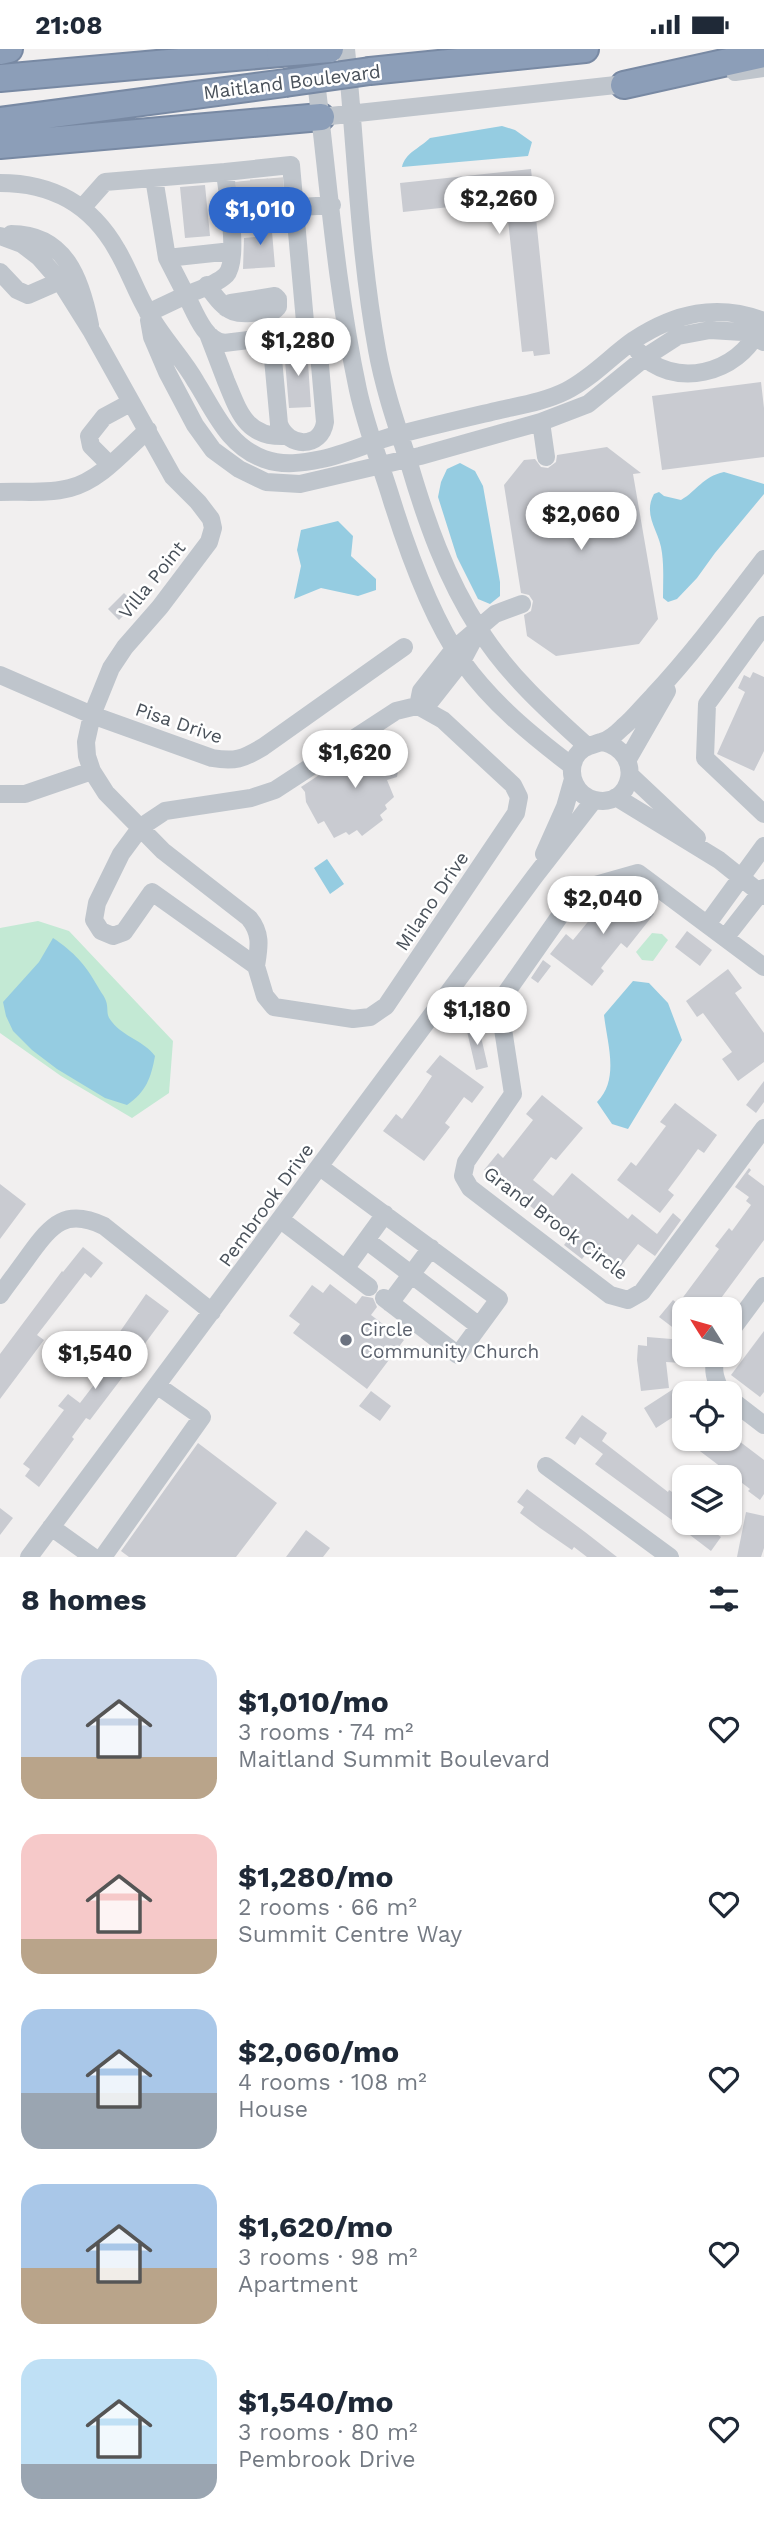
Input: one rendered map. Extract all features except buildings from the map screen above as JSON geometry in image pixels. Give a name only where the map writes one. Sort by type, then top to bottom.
[{"type":"highway","points":[[0,51],[9,49]]},
{"type":"highway","name":"Maitland Boulevard","points":[[0,78],[330,49]]},
{"type":"highway","name":"Maitland Boulevard","points":[[0,121],[370,71],[585,49]]},
{"type":"highway","points":[[624,85],[764,54]]},
{"type":"highway","points":[[0,145],[321,117]]},
{"type":"street","points":[[312,49],[346,328],[359,394],[418,577],[458,655],[498,705],[573,773],[578,789],[585,796],[604,801],[616,797],[624,790],[629,767],[687,659]]},
{"type":"street","points":[[346,49],[377,351],[427,523],[442,558],[479,629],[512,672],[545,708],[595,744],[613,745],[629,767],[719,860]]},
{"type":"street","points":[[321,117],[764,68]]},
{"type":"street","points":[[82,208],[105,182],[225,172],[258,174],[291,165],[324,428],[321,434],[309,442],[292,441],[285,436],[279,424],[271,337]]},
{"type":"street","points":[[148,313],[225,276],[231,266],[225,172]]},
{"type":"street","points":[[154,178],[167,258],[207,334],[240,415],[251,427],[264,435],[285,436]]},
{"type":"street","points":[[0,183],[43,187],[82,208],[103,229],[117,250],[148,313],[196,381],[214,416],[235,443],[264,459],[291,464],[324,459],[374,441],[533,402],[565,391],[594,373],[631,343],[663,323],[692,313],[731,312],[763,318],[759,340],[721,366],[702,374],[678,373],[658,367],[644,358],[631,343]]},
{"type":"street","points":[[229,213],[262,208],[332,205]]},
{"type":"street","name":"Villa Point","points":[[0,235],[22,244],[81,285],[92,332],[130,403],[173,477],[198,502],[211,519],[213,528],[209,542],[111,668],[92,715]]},
{"type":"street","points":[[167,258],[232,251]]},
{"type":"street","points":[[0,272],[17,290],[28,295],[67,276]]},
{"type":"street","points":[[207,285],[216,299],[226,307]]},
{"type":"street","points":[[148,313],[157,349],[195,425],[213,450],[239,469],[266,482],[300,484],[407,459],[541,422],[588,404],[644,358],[678,336],[710,330],[743,332],[759,340]]},
{"type":"street","points":[[207,334],[215,342],[224,343],[346,328]]},
{"type":"street","points":[[109,464],[91,446],[89,436],[104,417],[130,403]]},
{"type":"street","points":[[541,422],[545,457]]},
{"type":"street","points":[[0,492],[56,491],[74,487],[95,477],[148,430]]},
{"type":"street","points":[[573,773],[579,752],[624,727],[687,659],[764,559]]},
{"type":"street","points":[[256,966],[152,892],[124,932],[113,936],[101,931],[94,920],[97,903],[121,854],[141,827],[165,811],[251,798],[275,790],[396,711],[429,703],[433,687],[479,629],[495,614],[523,604]]},
{"type":"street","points":[[764,625],[708,704],[705,758],[764,814]]},
{"type":"street","name":"Pisa Drive","points":[[0,675],[92,715],[212,758],[232,761],[249,756],[263,747],[404,647]]},
{"type":"street","name":"Milano Drive","points":[[92,715],[86,743],[92,771],[106,793],[163,851],[249,918],[257,928],[260,939],[256,966],[265,996],[274,1007],[353,1019],[370,1017],[386,1006],[516,813],[519,797],[513,785],[443,720],[418,706]]},
{"type":"street","points":[[0,794],[25,794],[92,771]]},
{"type":"street","name":"Pembrook Drive","points":[[535,876],[565,807],[573,773]]},
{"type":"street","points":[[616,797],[719,860],[763,893],[725,938]]},
{"type":"street","name":"Pembrook Drive","points":[[29,1557],[594,800]]},
{"type":"street","points":[[708,923],[764,846]]},
{"type":"street","name":"Grand Brook Circle","points":[[764,967],[638,873],[579,890],[499,1003],[513,1094],[466,1162],[463,1176],[470,1188],[610,1295],[628,1300],[642,1292],[764,1129]]},
{"type":"street","points":[[320,1167],[431,1248],[499,1299],[458,1355],[387,1301],[431,1248]]},
{"type":"street","points":[[345,1269],[384,1214]]},
{"type":"street","points":[[0,1295],[48,1231],[60,1221],[75,1217],[90,1219],[104,1226],[212,1312]]},
{"type":"street","points":[[281,1220],[369,1287]]},
{"type":"street","points":[[366,1240],[479,1326]]},
{"type":"street","points":[[742,1316],[764,1286]]},
{"type":"street","points":[[103,1557],[202,1417],[158,1386]]},
{"type":"street","points":[[742,1408],[764,1425]]},
{"type":"street","points":[[546,1466],[670,1557]]},
{"type":"street","points":[[51,1527],[93,1557]]},
{"type":"green space","points":[[38,921],[69,931],[173,1041],[169,1093],[132,1118],[61,1076],[0,1033],[0,928]]},
{"type":"green space","points":[[652,933],[662,934],[668,940],[653,961],[642,960],[636,952]]},
{"type":"water","points":[[502,126],[515,130],[532,142],[528,156],[402,167],[410,154],[430,138]]},
{"type":"water","points":[[460,463],[475,471],[483,486],[500,582],[500,596],[490,604],[478,599],[457,557],[438,497],[447,469]]},
{"type":"water","points":[[724,472],[764,484],[764,494],[697,578],[677,599],[668,602],[663,598],[661,545],[651,517],[654,494],[659,492],[681,500],[705,480]]},
{"type":"water","points":[[338,521],[353,536],[351,556],[376,579],[376,590],[358,596],[321,588],[294,599],[301,566],[297,550],[301,530]]},
{"type":"water","points":[[327,859],[344,884],[330,894],[314,868]]},
{"type":"water","points":[[53,938],[79,959],[89,972],[105,999],[112,1022],[155,1056],[147,1084],[127,1105],[105,1098],[57,1069],[13,1031],[6,1016],[3,1002],[39,962]]},
{"type":"water","points":[[633,981],[649,983],[668,1003],[682,1040],[628,1129],[612,1124],[597,1102],[604,1093],[610,1072],[604,1015]]},
{"type":"tunnel","points":[[274,178],[276,201]]},
{"type":"tunnel","points":[[259,179],[261,210]]},
{"type":"tunnel","points":[[244,181],[247,205]]},
{"type":"place","name":"Circle Community Church","points":[[346,1340]]}]
